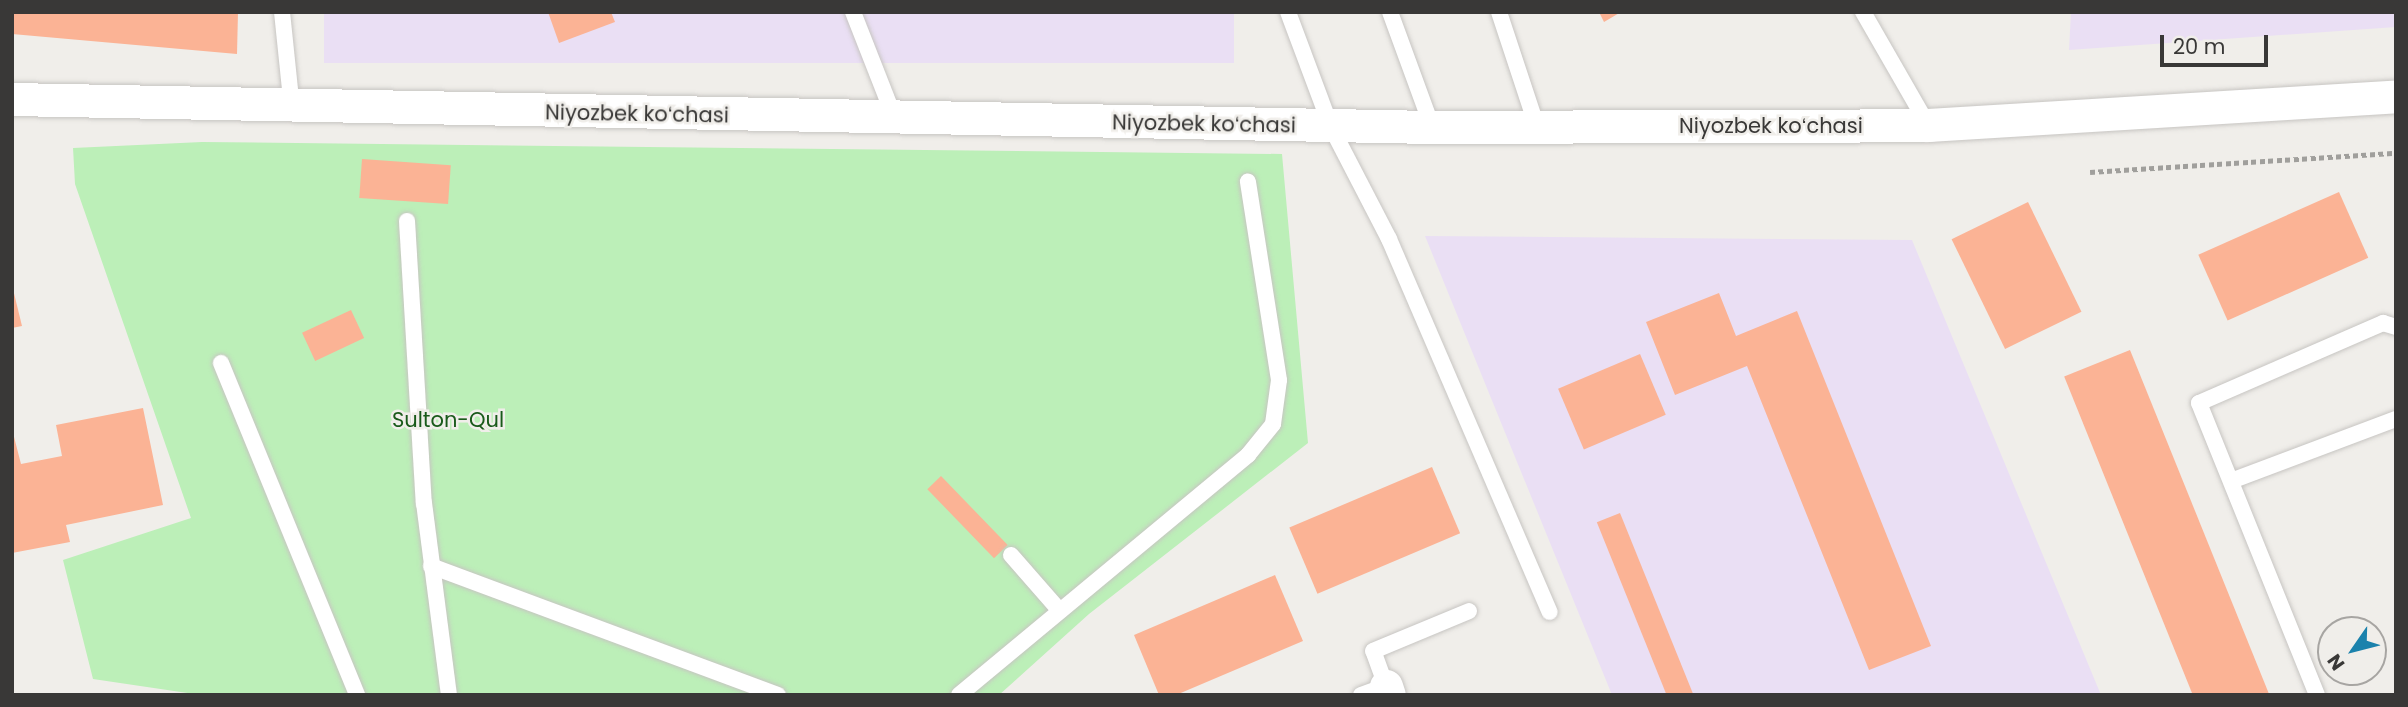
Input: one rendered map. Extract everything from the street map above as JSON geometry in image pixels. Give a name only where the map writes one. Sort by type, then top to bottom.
[{"type":"street","name":"Niyozbek koʻchasi","points":[[12,99],[292,108],[1331,127],[1537,127],[1928,125],[2396,96]]},
{"type":"lane","points":[[282,12],[292,108]]},
{"type":"lane","points":[[853,12],[895,119]]},
{"type":"lane","points":[[1288,12],[1331,127],[1389,239],[1550,612]]},
{"type":"lane","points":[[1390,12],[1432,127]]},
{"type":"lane","points":[[1499,12],[1537,127]]},
{"type":"lane","points":[[1863,12],[1928,125]]},
{"type":"lane","points":[[959,695],[1248,455],[1273,424],[1279,380],[1248,181]]},
{"type":"lane","points":[[407,221],[431,566],[449,695]]},
{"type":"lane","points":[[2317,695],[2199,403],[2383,323],[2396,327]]},
{"type":"lane","points":[[221,363],[356,695]]},
{"type":"lane","points":[[2231,481],[2396,419]]},
{"type":"lane","points":[[1011,555],[1060,611]]},
{"type":"lane","points":[[431,566],[778,695]]},
{"type":"lane","points":[[1379,692],[1373,651],[1469,611]]},
{"type":"path","points":[[2090,172],[2396,153]]},
{"type":"shaded area","points":[[324,12],[1234,12],[1234,63],[324,63]]},
{"type":"shaded area","points":[[2071,12],[2396,12],[2396,27],[2069,50]]},
{"type":"shaded area","points":[[1425,236],[1912,240],[2101,695],[1612,695]]},
{"type":"green space","name":"Sulton-Qul","points":[[202,142],[1282,154],[1308,443],[1089,614],[999,695],[201,695],[93,679],[63,560],[191,518],[75,184],[73,148]]},
{"type":"building","points":[[12,12],[238,12],[237,54],[12,34]]},
{"type":"building","points":[[548,12],[611,12],[615,22],[559,43]]},
{"type":"building","points":[[1599,12],[1621,12],[1604,22]]},
{"type":"building","points":[[362,159],[451,165],[448,204],[359,198]]},
{"type":"building","points":[[2339,192],[2368,258],[2228,320],[2198,255]]},
{"type":"building","points":[[2028,202],[2081,312],[2005,349],[1952,239]]},
{"type":"building","points":[[12,285],[22,326],[12,328]]},
{"type":"building","points":[[1719,293],[1736,336],[1797,311],[1931,646],[1869,670],[1747,366],[1675,395],[1646,322]]},
{"type":"building","points":[[351,310],[364,338],[315,361],[302,333]]},
{"type":"building","points":[[2130,350],[2269,695],[2193,695],[2064,377]]},
{"type":"building","points":[[1640,354],[1666,415],[1584,450],[1558,389]]},
{"type":"building","points":[[143,408],[163,505],[66,525],[70,542],[12,553],[12,429],[21,464],[62,456],[56,425]]},
{"type":"building","points":[[1432,467],[1460,533],[1317,594],[1289,528]]},
{"type":"building","points":[[941,476],[1008,545],[994,558],[927,489]]},
{"type":"building","points":[[1620,513],[1693,695],[1667,695],[1597,522]]},
{"type":"building","points":[[1275,575],[1303,641],[1176,695],[1159,695],[1134,635]]}]
